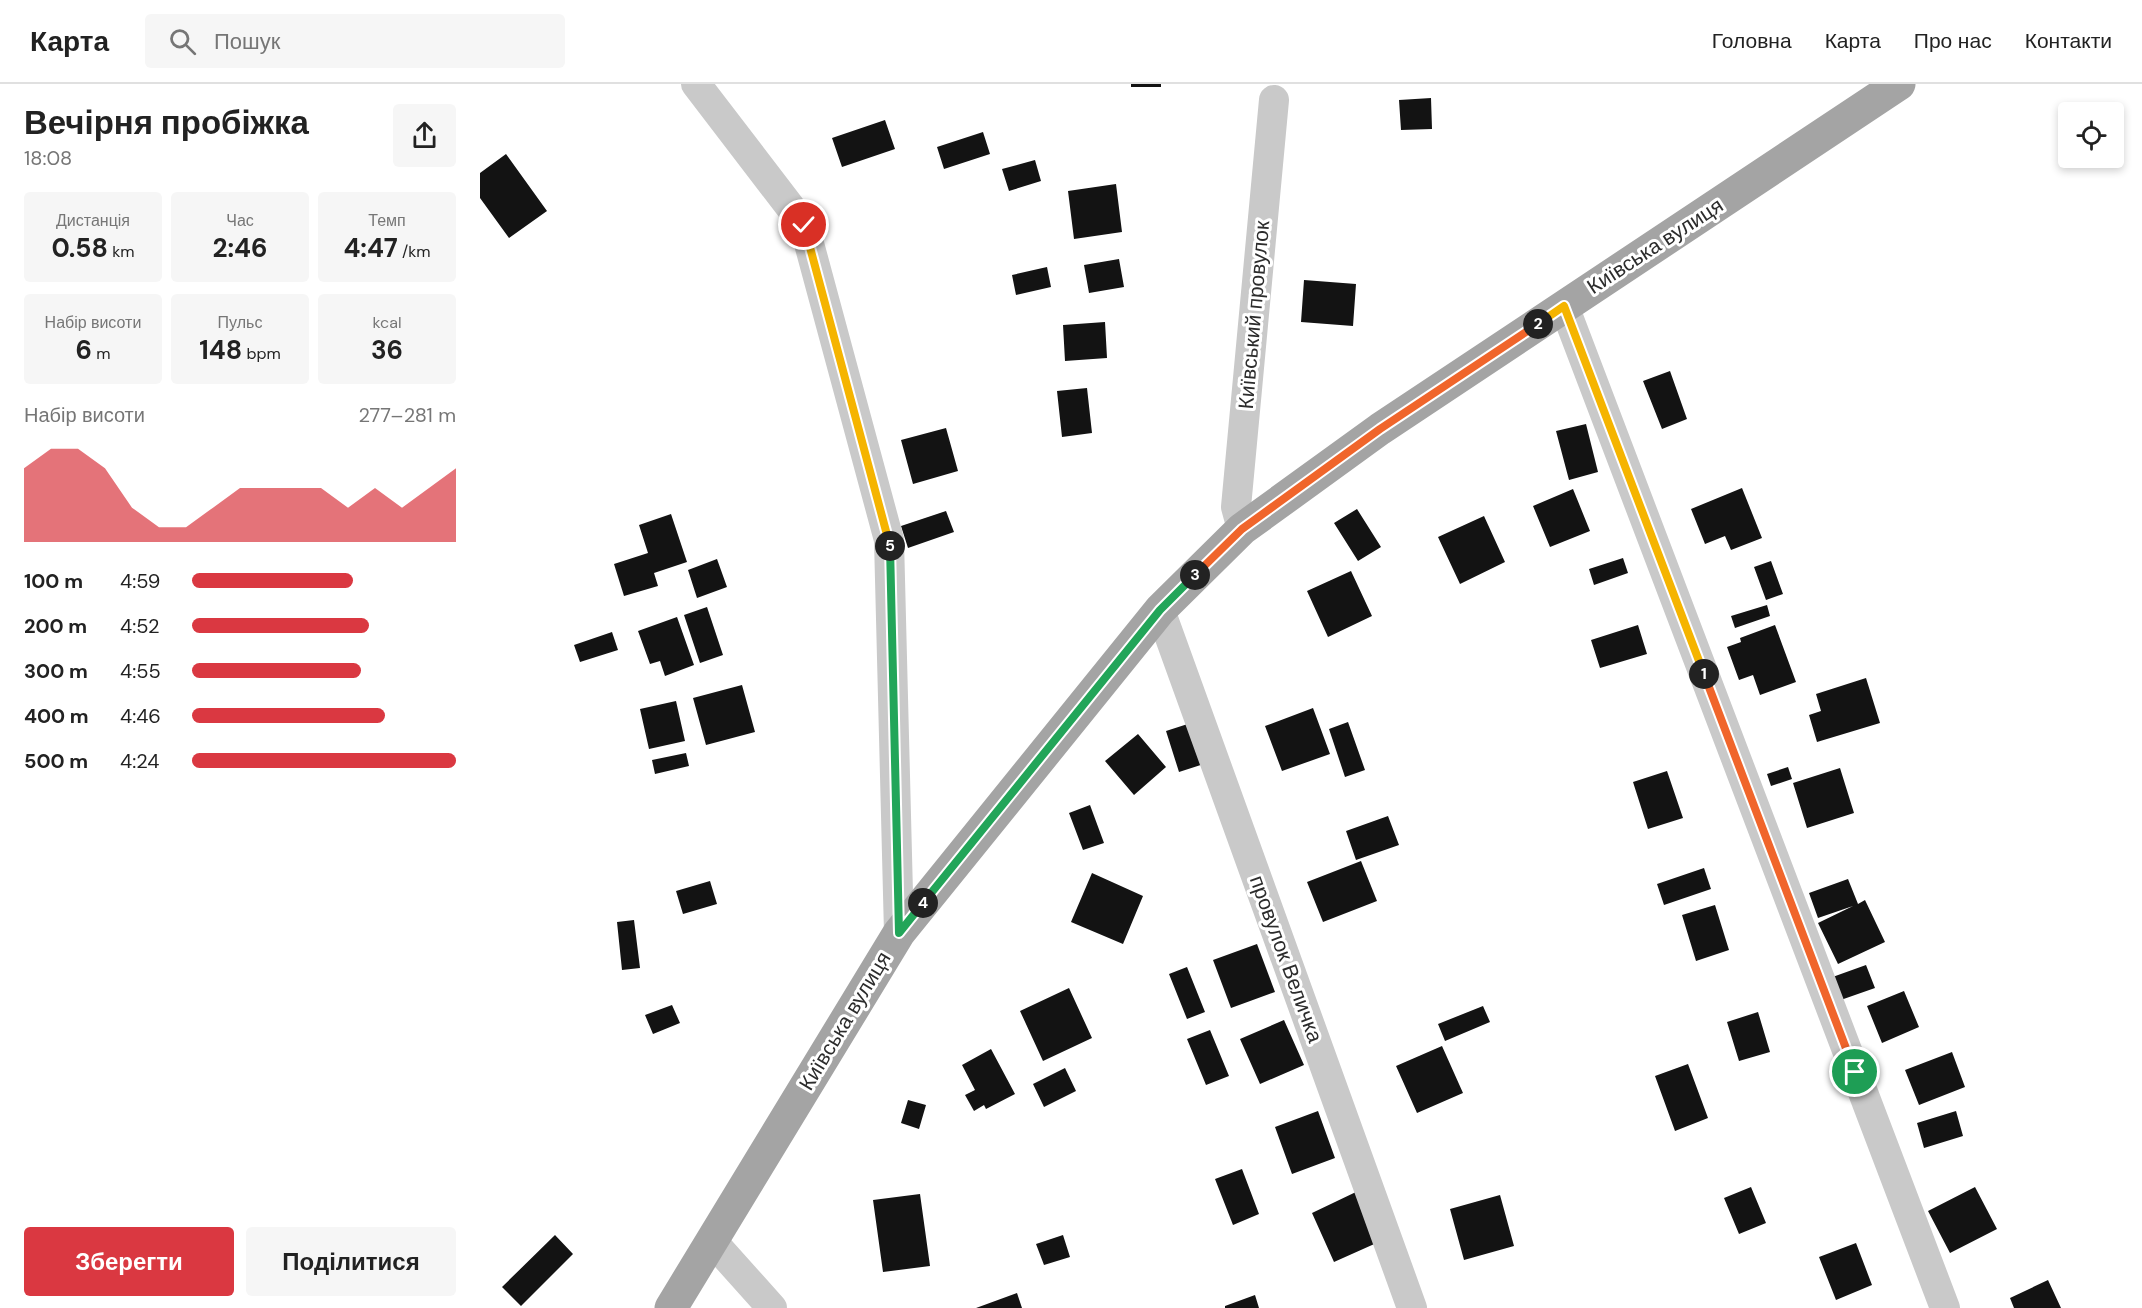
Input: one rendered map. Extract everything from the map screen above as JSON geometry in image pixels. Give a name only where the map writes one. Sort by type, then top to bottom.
[{"type":"main road","name":"Київська вулиця","points":[[671,1308],[899,933],[1160,610],[1242,529],[1380,429],[1899,84]]},
{"type":"street","points":[[696,84],[804,225],[890,540],[899,933]]},
{"type":"street","name":"Київський провулок","points":[[1242,529],[1236,507],[1274,100]]},
{"type":"street","points":[[1564,306],[1945,1308]]},
{"type":"street","name":"провулок Величка","points":[[1160,610],[1412,1308]]},
{"type":"street","points":[[712,1241],[772,1308]]},
{"type":"building","points":[[1131,84],[1161,84],[1161,87],[1131,87]]},
{"type":"building","points":[[1431,98],[1432,129],[1401,130],[1399,100]]},
{"type":"building","points":[[885,120],[895,149],[842,167],[832,138]]},
{"type":"building","points":[[983,132],[990,154],[944,169],[937,147]]},
{"type":"building","points":[[506,154],[547,211],[509,238],[480,198],[480,173]]},
{"type":"building","points":[[1035,160],[1041,181],[1009,191],[1002,169]]},
{"type":"building","points":[[1116,184],[1122,232],[1074,239],[1068,191]]},
{"type":"building","points":[[1119,259],[1124,287],[1089,293],[1084,265]]},
{"type":"building","points":[[1047,267],[1051,287],[1016,295],[1012,275]]},
{"type":"building","points":[[1304,280],[1356,284],[1353,326],[1301,322]]},
{"type":"building","points":[[1105,322],[1107,358],[1065,361],[1063,325]]},
{"type":"building","points":[[1670,371],[1687,419],[1662,429],[1643,381]]},
{"type":"building","points":[[1087,388],[1092,433],[1062,437],[1057,391]]},
{"type":"building","points":[[1586,424],[1598,472],[1569,480],[1556,431]]},
{"type":"building","points":[[946,428],[958,471],[913,484],[901,440]]},
{"type":"building","points":[[1742,488],[1762,538],[1731,550],[1725,536],[1705,544],[1691,509]]},
{"type":"building","points":[[1573,489],[1590,531],[1550,547],[1533,506]]},
{"type":"building","points":[[1357,509],[1381,547],[1358,561],[1334,523]]},
{"type":"building","points":[[946,511],[954,532],[908,548],[901,526]]},
{"type":"building","points":[[671,514],[687,562],[654,573],[658,586],[624,596],[614,564],[648,553],[639,525]]},
{"type":"building","points":[[1484,516],[1505,562],[1460,584],[1438,537]]},
{"type":"building","points":[[1623,558],[1628,573],[1594,585],[1589,569]]},
{"type":"building","points":[[717,559],[727,587],[697,598],[688,570]]},
{"type":"building","points":[[1771,561],[1783,594],[1766,600],[1754,567]]},
{"type":"building","points":[[1351,571],[1372,616],[1328,637],[1307,591]]},
{"type":"building","points":[[1767,605],[1770,616],[1735,628],[1731,616]]},
{"type":"building","points":[[707,607],[723,655],[700,663],[684,615]]},
{"type":"building","points":[[677,617],[694,665],[665,676],[660,661],[650,664],[638,631]]},
{"type":"building","points":[[1638,625],[1647,654],[1600,668],[1591,640]]},
{"type":"building","points":[[1775,625],[1796,682],[1760,695],[1753,675],[1739,680],[1727,647],[1741,642],[1740,638]]},
{"type":"building","points":[[612,632],[618,650],[580,662],[574,645]]},
{"type":"building","points":[[1866,678],[1880,723],[1817,742],[1809,715],[1821,711],[1816,694]]},
{"type":"building","points":[[742,685],[755,732],[706,745],[693,698]]},
{"type":"building","points":[[676,701],[685,741],[649,749],[640,709]]},
{"type":"building","points":[[1313,708],[1330,754],[1282,771],[1265,726]]},
{"type":"building","points":[[1197,721],[1210,762],[1179,772],[1166,731]]},
{"type":"building","points":[[1348,722],[1365,770],[1345,777],[1329,729]]},
{"type":"building","points":[[1138,734],[1166,767],[1134,795],[1105,761]]},
{"type":"building","points":[[686,753],[689,766],[655,774],[652,760]]},
{"type":"building","points":[[1788,767],[1792,779],[1771,786],[1767,774]]},
{"type":"building","points":[[1840,768],[1854,813],[1807,828],[1793,783]]},
{"type":"building","points":[[1667,771],[1683,818],[1648,829],[1633,782]]},
{"type":"building","points":[[1090,805],[1104,843],[1083,850],[1069,813]]},
{"type":"building","points":[[1388,816],[1399,845],[1356,860],[1346,831]]},
{"type":"building","points":[[1361,861],[1377,901],[1323,922],[1307,882]]},
{"type":"building","points":[[1704,868],[1711,889],[1664,905],[1657,884]]},
{"type":"building","points":[[1092,873],[1143,896],[1123,944],[1071,922]]},
{"type":"building","points":[[1848,879],[1858,904],[1865,900],[1885,942],[1838,964],[1818,923],[1853,906],[1818,918],[1809,893]]},
{"type":"building","points":[[710,881],[717,904],[683,914],[676,891]]},
{"type":"building","points":[[1715,905],[1729,950],[1696,961],[1682,915]]},
{"type":"building","points":[[634,920],[640,968],[622,970],[617,922]]},
{"type":"building","points":[[1257,944],[1275,992],[1231,1008],[1213,960]]},
{"type":"building","points":[[1866,965],[1875,988],[1835,1002],[1827,979]]},
{"type":"building","points":[[1187,967],[1205,1012],[1187,1019],[1169,974]]},
{"type":"building","points":[[1069,988],[1092,1038],[1043,1061],[1020,1011]]},
{"type":"building","points":[[1904,991],[1919,1027],[1882,1043],[1867,1006]]},
{"type":"building","points":[[672,1005],[680,1023],[653,1034],[645,1015]]},
{"type":"building","points":[[1483,1006],[1490,1022],[1445,1041],[1438,1024]]},
{"type":"building","points":[[1758,1012],[1770,1052],[1739,1061],[1727,1022]]},
{"type":"building","points":[[1284,1020],[1304,1065],[1260,1084],[1240,1039]]},
{"type":"building","points":[[1210,1030],[1229,1076],[1206,1085],[1187,1039]]},
{"type":"building","points":[[1442,1046],[1463,1093],[1417,1113],[1396,1066]]},
{"type":"building","points":[[991,1049],[1015,1094],[986,1109],[984,1105],[974,1111],[965,1095],[975,1090],[962,1065]]},
{"type":"building","points":[[1952,1052],[1965,1087],[1919,1105],[1905,1070]]},
{"type":"building","points":[[1688,1064],[1708,1118],[1675,1131],[1655,1076]]},
{"type":"building","points":[[1065,1068],[1076,1091],[1044,1107],[1033,1084]]},
{"type":"building","points":[[908,1100],[926,1105],[919,1129],[901,1123]]},
{"type":"building","points":[[1318,1111],[1335,1158],[1292,1174],[1275,1127]]},
{"type":"building","points":[[1956,1111],[1963,1136],[1924,1148],[1917,1123]]},
{"type":"building","points":[[1242,1169],[1259,1214],[1233,1225],[1215,1179]]},
{"type":"building","points":[[1751,1187],[1766,1223],[1739,1234],[1724,1198]]},
{"type":"building","points":[[1975,1187],[1997,1229],[1950,1253],[1928,1211]]},
{"type":"building","points":[[1358,1191],[1381,1241],[1334,1262],[1312,1213]]},
{"type":"building","points":[[920,1194],[930,1266],[883,1272],[873,1200]]},
{"type":"building","points":[[1500,1195],[1514,1246],[1464,1260],[1450,1209]]},
{"type":"building","points":[[555,1235],[573,1254],[521,1306],[502,1287]]},
{"type":"building","points":[[1063,1235],[1070,1257],[1044,1265],[1036,1244]]},
{"type":"building","points":[[1856,1243],[1872,1285],[1836,1300],[1819,1257]]},
{"type":"building","points":[[2048,1280],[2061,1308],[2014,1308],[2010,1298]]},
{"type":"building","points":[[1017,1293],[1022,1308],[976,1308]]},
{"type":"building","points":[[1255,1295],[1259,1308],[1225,1308],[1225,1306]]},
{"type":"route","points":[[804,225],[890,540],[899,933],[1160,610],[1242,529],[1380,429],[1564,306],[1855,1072]]}]
